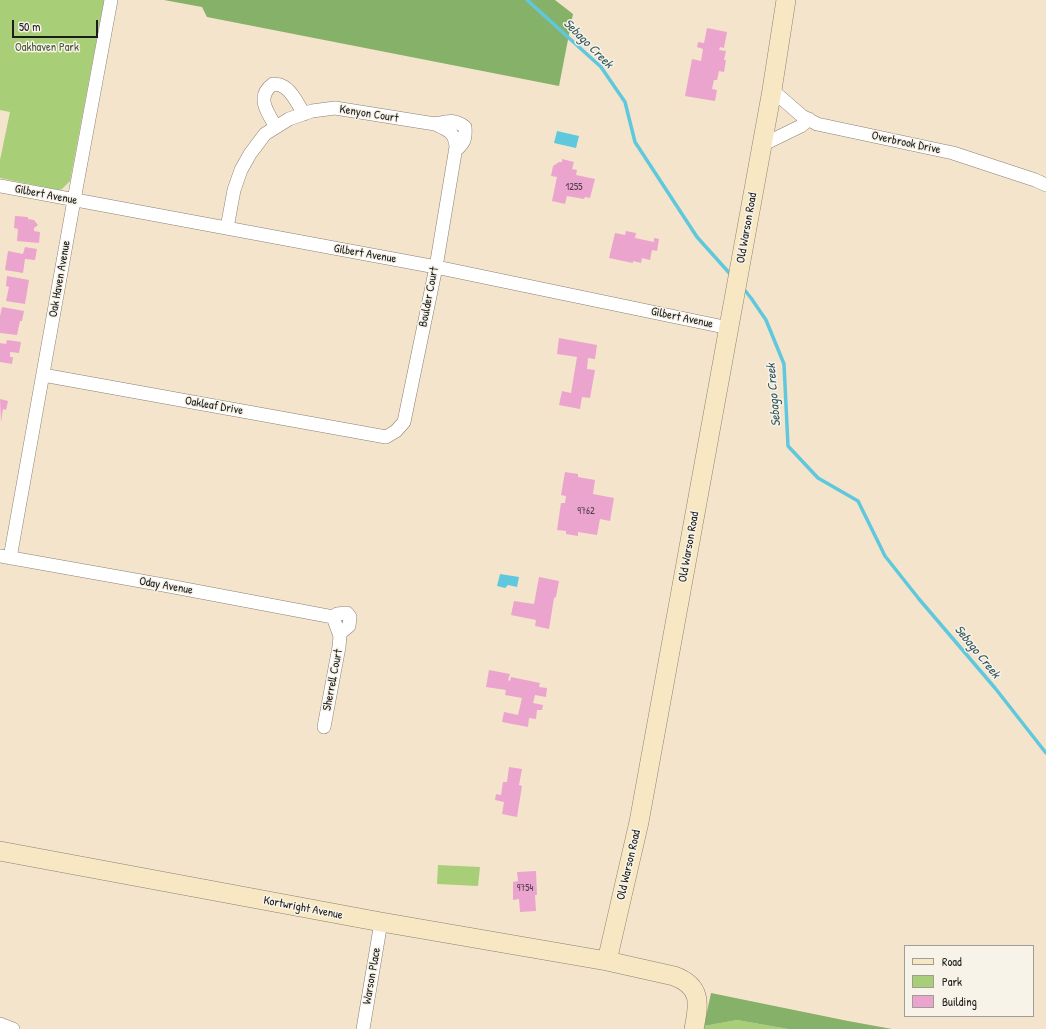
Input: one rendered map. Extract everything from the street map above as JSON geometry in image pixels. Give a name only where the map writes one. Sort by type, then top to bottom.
[{"type":"street","name":"Oak Haven Avenue","points":[[5,557],[43,376],[111,0]]},
{"type":"street","name":"Old Warson Road","points":[[607,961],[639,822],[745,242],[772,90],[786,0]]},
{"type":"street","points":[[276,127],[265,109],[264,98],[266,89],[273,84],[282,86],[290,93],[304,114]]},
{"type":"street","name":"Overbrook Drive","points":[[772,90],[802,116],[817,124],[953,153],[1046,185]]},
{"type":"street","name":"Kenyon Court","points":[[227,228],[234,190],[241,170],[250,154],[265,134],[289,119],[312,111],[335,108],[435,124],[446,121],[458,121],[465,127],[466,138],[461,146],[455,149]]},
{"type":"street","points":[[762,145],[801,126],[809,119]]},
{"type":"street","name":"Boulder Court","points":[[386,437],[396,431],[404,422],[436,267],[455,149]]},
{"type":"street","name":"Gilbert Avenue","points":[[0,186],[436,267],[729,328]]},
{"type":"street","name":"Oakleaf Drive","points":[[43,376],[386,437]]},
{"type":"street","name":"Oday Avenue","points":[[5,557],[333,617]]},
{"type":"street","name":"Sherrell Court","points":[[324,727],[340,636],[333,617]]},
{"type":"street","name":"Kortwright Avenue","points":[[0,851],[381,922],[607,961]]},
{"type":"street","name":"Warson Place","points":[[363,1029],[381,922]]},
{"type":"street","points":[[607,961],[674,976],[684,980],[693,989],[698,999],[698,1009],[694,1029]]},
{"type":"street","points":[[0,1024],[13,1029]]},
{"type":"green space","name":"Oakhaven Park","points":[[0,0],[104,0],[70,181],[59,190],[0,178],[0,160],[10,112],[0,110]]},
{"type":"green space","points":[[164,0],[555,0],[573,14],[559,86],[207,17],[202,7]]},
{"type":"green space","points":[[438,865],[480,867],[478,886],[437,884]]},
{"type":"green space","points":[[711,993],[892,1029],[788,1029],[737,1020],[704,1026]]},
{"type":"green space","points":[[737,1020],[788,1029],[704,1029],[704,1026]]},
{"type":"water","points":[[557,131],[579,136],[576,148],[554,143]]},
{"type":"water","points":[[500,574],[519,577],[517,587],[508,585],[505,588],[497,586]]},
{"type":"building","points":[[707,28],[727,32],[724,48],[720,47],[719,50],[726,51],[724,72],[719,71],[717,80],[714,80],[712,89],[717,90],[715,101],[685,96],[692,59],[701,61],[703,49],[697,47],[698,42],[704,43]]},
{"type":"building","points":[[562,159],[574,162],[572,169],[577,170],[576,175],[595,179],[590,198],[585,197],[584,199],[567,196],[565,204],[552,201],[557,177],[551,176],[553,166],[559,162],[562,162]]},
{"type":"building","points":[[15,216],[28,217],[28,219],[34,220],[38,225],[34,228],[34,231],[40,232],[39,243],[17,241],[18,229],[14,228]]},
{"type":"building","points":[[626,231],[636,233],[635,238],[654,242],[654,238],[659,239],[657,251],[652,250],[650,260],[642,258],[641,263],[633,261],[633,263],[609,258],[615,233],[625,235]]},
{"type":"building","points":[[25,247],[37,249],[35,260],[25,259],[23,273],[5,270],[8,251],[23,254]]},
{"type":"building","points":[[7,276],[29,280],[25,304],[6,301],[9,287],[6,286]]},
{"type":"building","points":[[2,307],[24,311],[17,335],[0,333],[0,316]]},
{"type":"building","points":[[559,338],[597,345],[595,359],[588,358],[587,369],[595,370],[590,398],[582,397],[580,409],[559,405],[562,391],[571,393],[577,357],[557,354]]},
{"type":"building","points":[[7,340],[21,342],[19,353],[10,352],[10,357],[13,357],[12,364],[0,362],[0,343],[6,344]]},
{"type":"building","points":[[0,399],[8,401],[6,410],[3,409],[1,422]]},
{"type":"building","points":[[565,472],[578,474],[578,477],[595,480],[593,494],[614,498],[610,521],[600,519],[597,535],[578,532],[578,536],[566,534],[566,531],[557,530],[561,503],[565,503],[566,496],[561,495]]},
{"type":"building","points":[[539,577],[559,581],[556,597],[554,598],[549,629],[535,626],[536,620],[511,615],[514,601],[534,604]]},
{"type":"building","points":[[489,670],[510,674],[508,680],[510,681],[511,677],[540,683],[539,687],[547,688],[546,697],[535,695],[533,703],[543,705],[542,710],[537,710],[536,719],[529,718],[528,727],[502,722],[504,712],[518,715],[522,698],[505,695],[506,690],[486,687]]},
{"type":"building","points":[[509,767],[522,769],[519,785],[522,786],[517,817],[502,814],[504,802],[495,800],[496,794],[501,795],[503,782],[507,782]]},
{"type":"building","points":[[536,871],[536,911],[520,912],[519,899],[513,900],[513,882],[518,881],[517,872]]},
{"type":"waterway","name":"Sebago Creek","points":[[527,0],[601,67],[625,102],[635,142],[697,237],[732,276]]},
{"type":"waterway","name":"Sebago Creek","points":[[743,288],[766,320],[784,364],[788,446],[818,478],[858,501],[885,556],[919,599],[995,688],[1046,753]]}]
